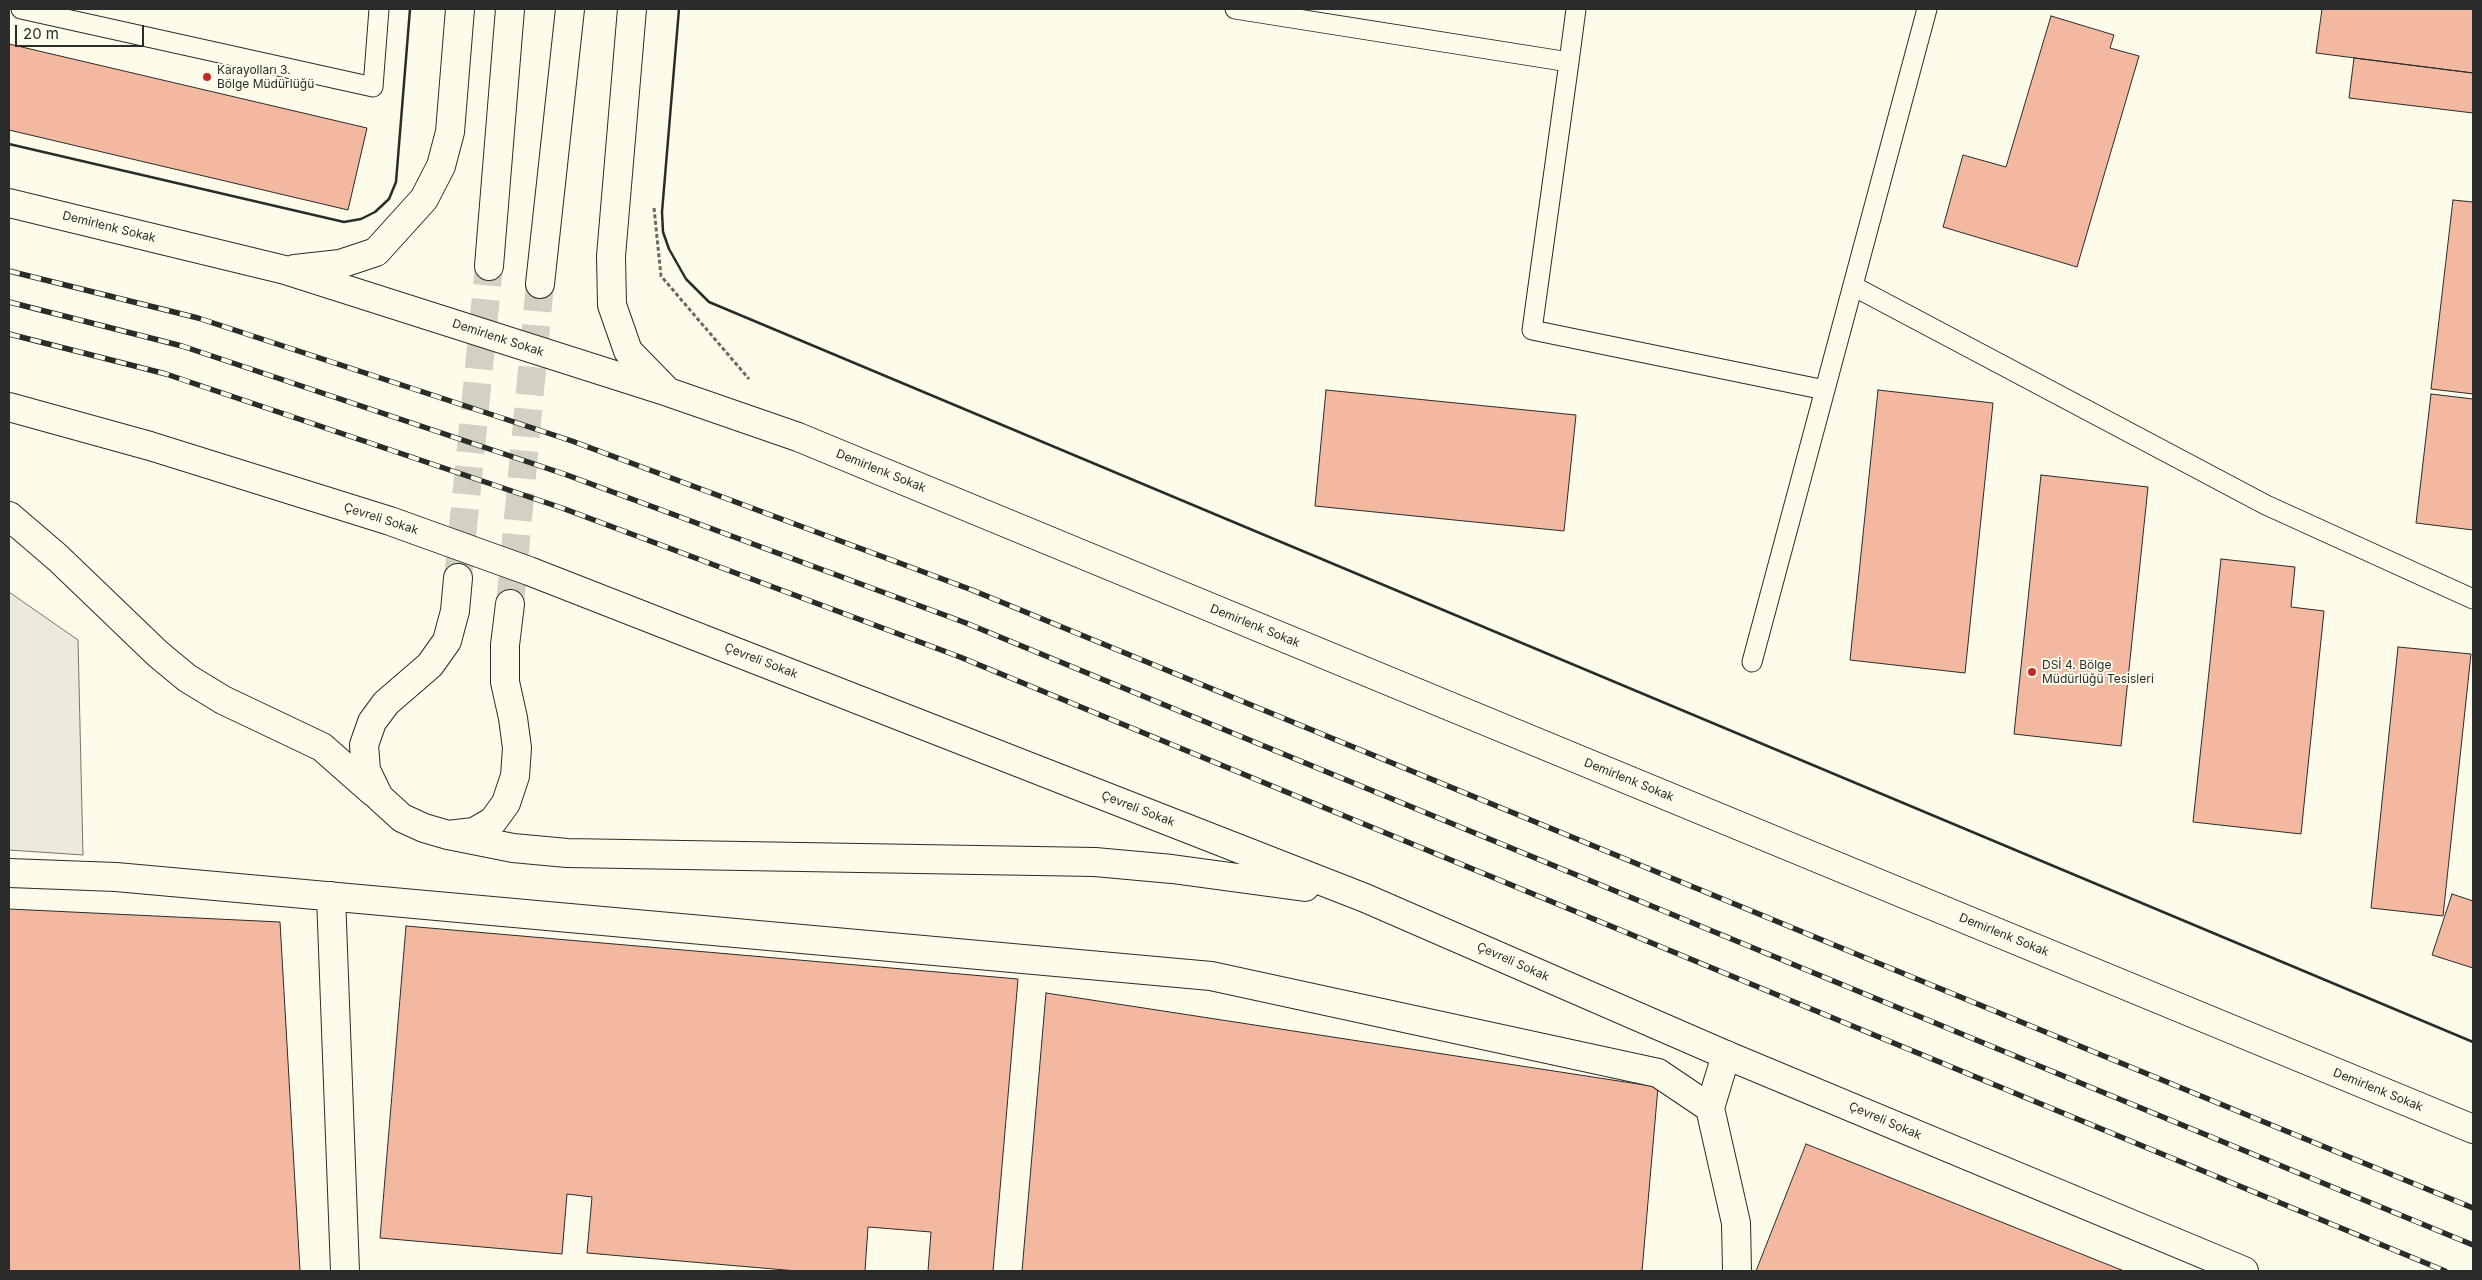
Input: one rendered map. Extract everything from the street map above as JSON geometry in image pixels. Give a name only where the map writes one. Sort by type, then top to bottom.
[{"type":"street","points":[[285,270],[340,264],[376,252],[424,200],[441,166],[450,132],[460,9]]},
{"type":"street","points":[[489,266],[510,9]]},
{"type":"street","points":[[540,284],[570,9]]},
{"type":"street","points":[[632,9],[611,256],[612,305],[628,352],[668,392]]},
{"type":"street","name":"Demirlenk Sokak","points":[[9,203],[285,270],[668,392],[807,440],[2473,1129]]},
{"type":"street","name":"Çevreli Sokak","points":[[9,407],[150,446],[390,521],[470,549],[1365,898],[1726,1055],[2244,1271]]},
{"type":"street","points":[[9,516],[58,558],[158,654],[187,678],[231,704],[322,747],[402,818],[424,828],[448,835],[513,848],[567,853],[1095,862],[1265,880],[1365,898]]},
{"type":"street","points":[[379,797],[366,770],[364,745],[372,722],[386,703],[430,665],[447,641],[455,611],[458,578]]},
{"type":"street","points":[[448,835],[474,832],[493,821],[506,803],[515,776],[516,740],[505,682],[505,645],[510,604]]},
{"type":"street","points":[[9,873],[116,877],[1211,976],[1658,1073],[1710,1108]]},
{"type":"street","points":[[331,896],[345,1271]]},
{"type":"street","points":[[1726,1055],[1710,1108],[1736,1223],[1738,1271]]},
{"type":"lane","points":[[21,9],[373,87],[379,9]]},
{"type":"lane","points":[[1236,9],[1569,62]]},
{"type":"lane","points":[[1576,9],[1532,330],[1825,390]]},
{"type":"lane","points":[[1752,662],[1927,9]]},
{"type":"lane","points":[[1853,286],[2266,505],[2473,599]]},
{"type":"path","points":[[654,203],[661,276],[754,386]]},
{"type":"shaded area","points":[[9,592],[78,640],[83,855],[9,850]]},
{"type":"building","points":[[2322,9],[2473,9],[2473,73],[2316,53]]},
{"type":"building","points":[[2051,16],[2114,35],[2110,48],[2139,56],[2077,267],[1943,227],[1963,155],[2006,167]]},
{"type":"building","points":[[9,44],[367,128],[348,210],[9,130]]},
{"type":"building","points":[[2354,58],[2473,73],[2473,113],[2349,98]]},
{"type":"building","points":[[2453,200],[2473,202],[2473,394],[2431,389]]},
{"type":"building","points":[[1326,390],[1576,415],[1564,531],[1315,506]]},
{"type":"building","points":[[1878,390],[1993,403],[1965,673],[1850,660]]},
{"type":"building","points":[[2431,394],[2473,399],[2473,530],[2416,523]]},
{"type":"building","points":[[2041,475],[2148,487],[2121,746],[2014,734]]},
{"type":"building","points":[[2221,559],[2295,567],[2291,607],[2324,611],[2301,834],[2193,822]]},
{"type":"building","points":[[2398,647],[2471,654],[2443,916],[2371,908]]},
{"type":"building","points":[[2452,894],[2473,901],[2473,968],[2432,955]]},
{"type":"building","points":[[9,909],[280,922],[300,1271],[9,1271]]},
{"type":"building","points":[[406,926],[1018,979],[993,1271],[928,1271],[931,1232],[868,1227],[865,1271],[797,1271],[587,1253],[592,1197],[567,1194],[562,1254],[380,1238]]},
{"type":"building","points":[[1046,993],[1658,1087],[1642,1271],[1022,1271]]},
{"type":"building","points":[[1806,1144],[2124,1271],[1756,1271]]},
{"type":"tunnel","points":[[458,578],[489,266]]},
{"type":"tunnel","points":[[510,604],[540,284]]},
{"type":"railway","points":[[9,271],[198,318],[572,441],[972,590],[2473,1208]]},
{"type":"railway","points":[[9,302],[182,346],[567,475],[966,623],[2473,1245]]},
{"type":"railway","points":[[9,334],[166,374],[562,508],[960,657],[2445,1271]]},
{"type":"wall","points":[[9,144],[344,222],[361,219],[375,212],[389,199],[396,182],[410,9]]},
{"type":"wall","points":[[679,9],[662,212],[663,232],[669,249],[686,279],[709,302],[2473,1042]]},
{"type":"place","name":"Karayolları 3. Bölge Müdürlüğü","points":[[207,77]]},
{"type":"place","name":"DSİ 4. Bölge Müdürlüğü Tesisleri","points":[[2032,672]]}]
